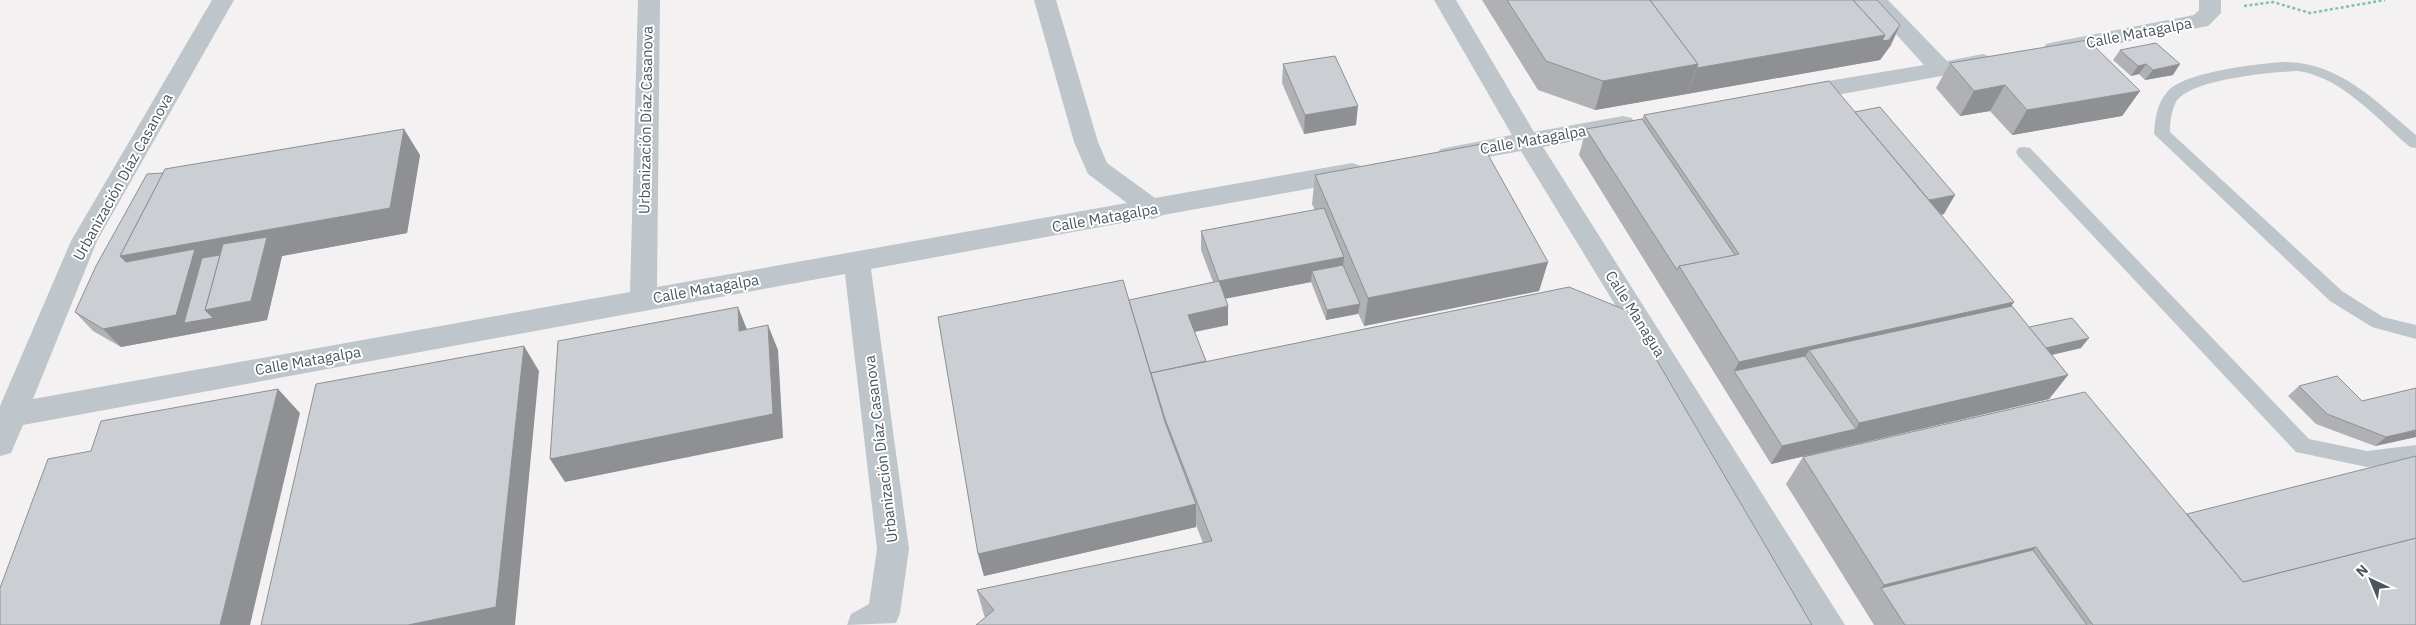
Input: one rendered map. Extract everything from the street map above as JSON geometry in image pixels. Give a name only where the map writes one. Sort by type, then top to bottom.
[{"type":"street","name":"Urbanización Díaz Casanova","points":[[0,444],[10,415],[84,241],[223,0]]},
{"type":"street","name":"Urbanización Díaz Casanova","points":[[643,300],[649,0]]},
{"type":"street","points":[[1045,0],[1086,142],[1097,168],[1153,210]]},
{"type":"street","name":"Calle Managua","points":[[1445,0],[1527,141],[1829,625]]},
{"type":"street","points":[[1876,0],[1942,70]]},
{"type":"street","name":"Calle Matagalpa","points":[[1773,98],[2017,56],[2207,8]]},
{"type":"street","name":"Calle Matagalpa","points":[[1429,159],[1649,119]]},
{"type":"street","name":"Calle Matagalpa","points":[[10,415],[1372,169]]},
{"type":"street","name":"Urbanización Díaz Casanova","points":[[858,262],[893,548],[884,613],[863,625]]},
{"type":"lane","points":[[2416,143],[2340,82],[2308,68],[2262,68],[2216,77],[2176,92],[2163,111],[2162,134],[2336,296],[2378,322],[2416,332]]},
{"type":"lane","points":[[2024,152],[2303,446],[2367,459],[2416,453]]},
{"type":"path","points":[[2207,8],[2232,8],[2273,2],[2310,14],[2385,0]]},
{"type":"building","points":[[1507,0],[1650,0],[1698,64],[1603,81],[1546,61]]},
{"type":"building","points":[[1650,0],[1853,0],[1885,35],[1697,68],[1698,64]]},
{"type":"building","points":[[1853,0],[1877,0],[1900,25],[1889,40],[1882,41],[1885,35]]},
{"type":"building","points":[[2088,40],[2140,91],[2027,110],[2005,85],[1974,91],[1950,63]]},
{"type":"building","points":[[2156,43],[2180,64],[2153,70],[2146,64],[2138,66],[2120,50]]},
{"type":"building","points":[[1335,56],[1358,106],[1305,115],[1283,64]]},
{"type":"building","points":[[1829,81],[2014,302],[1739,362],[1679,266],[1739,254],[1644,115]]},
{"type":"building","points":[[1880,107],[1955,195],[1929,200],[1855,112]]},
{"type":"building","points":[[1642,119],[1735,255],[1679,266],[1677,270],[1586,129]]},
{"type":"building","points":[[404,129],[390,208],[120,256],[165,169]]},
{"type":"building","points":[[1482,144],[1548,262],[1368,298],[1315,175]]},
{"type":"building","points":[[163,173],[120,256],[126,262],[195,249],[176,315],[103,329],[75,312],[96,266],[147,174]]},
{"type":"building","points":[[1324,208],[1344,257],[1219,281],[1201,231]]},
{"type":"building","points":[[267,237],[251,301],[205,310],[223,244]]},
{"type":"building","points":[[220,255],[205,310],[213,318],[184,323],[202,258]]},
{"type":"building","points":[[1343,265],[1360,304],[1327,310],[1312,271]]},
{"type":"building","points":[[1123,280],[1165,422],[1196,504],[978,554],[938,317]]},
{"type":"building","points":[[1219,281],[1228,306],[1188,315],[1206,361],[1151,374],[1129,300]]},
{"type":"building","points":[[1569,287],[1628,311],[1812,625],[976,625],[994,610],[977,590],[1212,541],[1165,419],[1151,373]]},
{"type":"building","points":[[2012,306],[2068,375],[1859,423],[1809,350]]},
{"type":"building","points":[[738,307],[739,331],[768,325],[773,414],[550,459],[558,341]]},
{"type":"building","points":[[2072,318],[2089,338],[2046,348],[2029,327]]},
{"type":"building","points":[[524,346],[496,607],[408,625],[261,625],[316,384]]},
{"type":"building","points":[[1805,356],[1856,429],[1782,446],[1734,371]]},
{"type":"building","points":[[2337,376],[2362,401],[2416,388],[2416,430],[2386,437],[2327,414],[2299,386]]},
{"type":"building","points":[[278,389],[220,625],[0,625],[0,588],[48,459],[91,451],[101,421]]},
{"type":"building","points":[[2085,392],[2243,582],[2416,538],[2416,625],[2093,625],[2036,547],[1884,585],[1803,457]]},
{"type":"building","points":[[2416,456],[2416,538],[2243,582],[2187,514]]},
{"type":"building","points":[[2033,550],[2087,625],[1905,625],[1881,588]]}]
